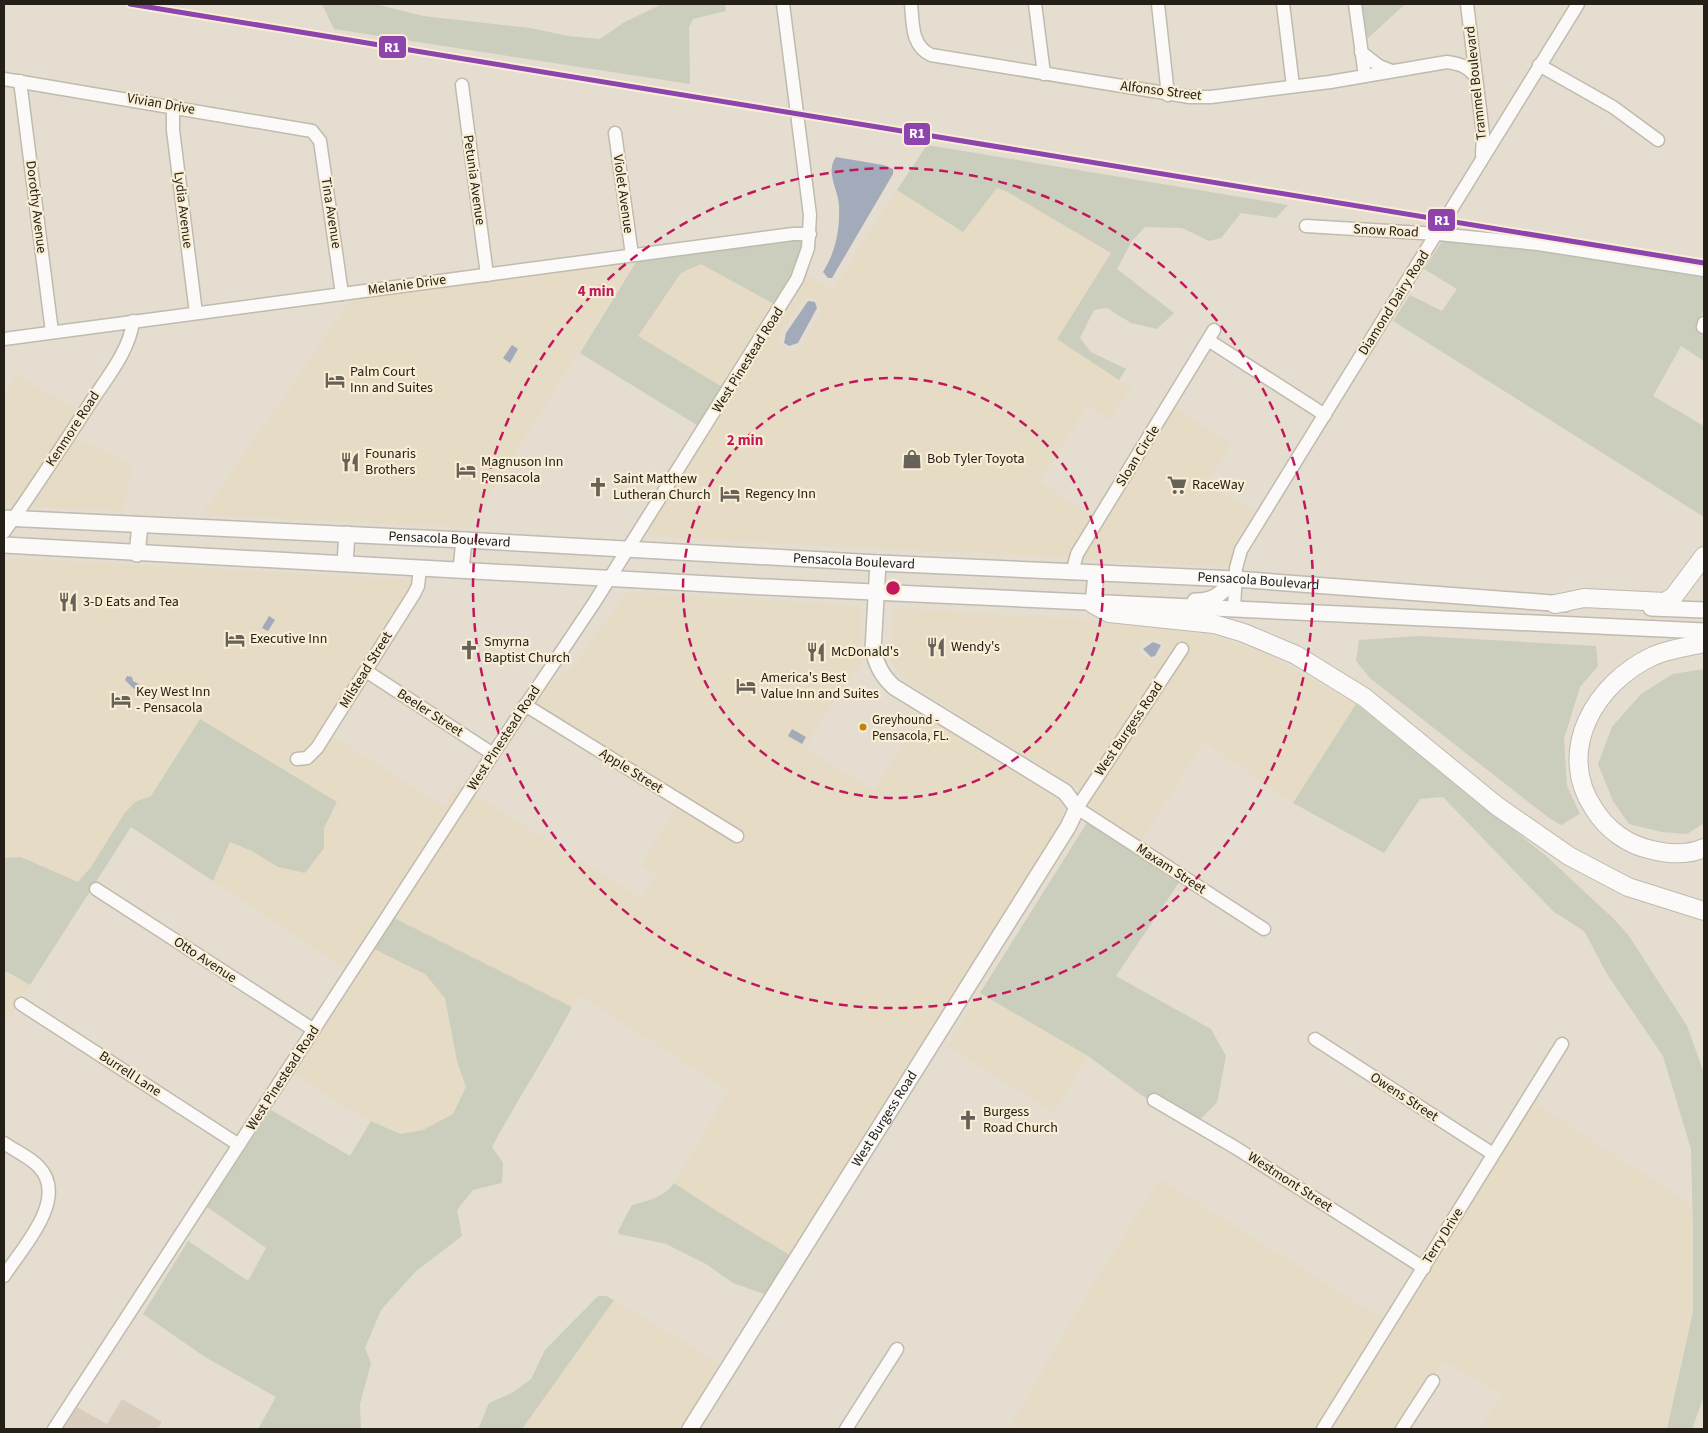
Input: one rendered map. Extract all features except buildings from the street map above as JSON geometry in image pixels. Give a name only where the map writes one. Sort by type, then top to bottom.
[{"type":"highway","points":[[1555,604],[1584,598],[1665,602],[1674,596],[1704,556]]},
{"type":"highway","points":[[1094,600],[1109,613],[1214,624],[1244,633],[1296,655],[1364,697],[1497,806],[1569,856],[1628,887],[1704,911]]},
{"type":"highway","points":[[1704,643],[1654,656],[1638,664],[1612,684],[1596,703],[1585,723],[1581,736],[1578,762],[1580,778],[1591,805],[1607,826],[1620,836],[1634,844],[1660,852],[1687,852],[1704,848]]},
{"type":"main road","name":"Pensacola Boulevard","points":[[8,518],[464,540],[1072,573],[1235,579],[1555,604],[1704,610]]},
{"type":"main road","points":[[137,554],[140,525]]},
{"type":"main road","points":[[345,563],[347,534]]},
{"type":"main road","points":[[461,569],[464,540]]},
{"type":"main road","name":"Pensacola Boulevard","points":[[4,545],[137,554],[461,569],[610,579],[1014,600],[1094,600],[1234,610],[1704,631]]},
{"type":"main road","points":[[878,563],[873,650],[876,662],[886,680],[894,688],[1065,792],[1077,808]]},
{"type":"main road","points":[[1096,574],[1094,600],[1207,602],[1219,596],[1235,579]]},
{"type":"main road","name":"West Burgess Road","points":[[690,1429],[1068,827],[1077,808]]},
{"type":"street","name":"West Pinestead Road","points":[[54,1429],[493,754],[610,579],[789,294],[802,269],[810,234],[809,204],[782,4]]},
{"type":"street","name":"Alfonso Street","points":[[911,4],[916,41],[924,52],[931,56],[1168,95],[1211,97],[1365,76],[1447,62],[1464,66],[1475,76]]},
{"type":"street","points":[[1035,4],[1044,74]]},
{"type":"street","points":[[1158,4],[1168,95]]},
{"type":"street","points":[[1283,4],[1293,86]]},
{"type":"street","points":[[1355,4],[1365,76]]},
{"type":"street","name":"Trammel Boulevard","points":[[1467,4],[1483,134],[1480,162]]},
{"type":"street","name":"Diamond Dairy Road","points":[[1234,610],[1235,579],[1241,550],[1438,234],[1480,162],[1578,4]]},
{"type":"street","points":[[1361,52],[1379,66],[1392,71]]},
{"type":"street","points":[[1540,65],[1613,107],[1658,140]]},
{"type":"street","name":"Vivian Drive","points":[[4,79],[173,106],[292,127],[312,131],[316,134]]},
{"type":"street","name":"Dorothy Avenue","points":[[20,81],[52,332]]},
{"type":"street","name":"Petunia Avenue","points":[[462,85],[487,275]]},
{"type":"street","name":"Lydia Avenue","points":[[173,106],[172,124],[196,313]]},
{"type":"street","name":"Violet Avenue","points":[[615,133],[632,255]]},
{"type":"street","name":"Tina Avenue","points":[[316,134],[320,141],[342,294]]},
{"type":"street","name":"Snow Road","points":[[1306,226],[1438,234],[1538,244],[1704,270]]},
{"type":"street","name":"Melanie Drive","points":[[4,339],[793,234],[810,234]]},
{"type":"street","name":"Kenmore Road","points":[[4,532],[8,518],[109,374],[129,340],[133,321]]},
{"type":"street","name":"Sloan Circle","points":[[1072,573],[1078,554],[1211,335],[1325,415]]},
{"type":"street","name":"Milstead Street","points":[[297,760],[307,758],[317,748],[366,672],[414,594],[418,586],[420,568]]},
{"type":"street","name":"West Burgess Road","points":[[1077,808],[1182,649]]},
{"type":"street","name":"Beeler Street","points":[[366,672],[493,754]]},
{"type":"street","name":"Apple Street","points":[[526,706],[737,836]]},
{"type":"street","name":"Maxam Street","points":[[1077,808],[1264,929]]},
{"type":"street","name":"Otto Avenue","points":[[96,889],[314,1030]]},
{"type":"street","name":"Burrell Lane","points":[[21,1004],[239,1145]]},
{"type":"street","name":"Owens Street","points":[[1315,1039],[1493,1154]]},
{"type":"street","name":"Terry Drive","points":[[1323,1429],[1562,1044]]},
{"type":"street","name":"Westmont Street","points":[[1154,1100],[1236,1148],[1424,1268]]},
{"type":"street","points":[[4,1143],[41,1169],[47,1177],[50,1193],[45,1213],[4,1276]]},
{"type":"street","points":[[846,1429],[897,1349]]},
{"type":"street","points":[[1402,1429],[1433,1381]]},
{"type":"shaded area","points":[[997,188],[1006,191],[1111,253],[1057,338],[1131,387],[1110,420],[1087,405],[1040,482],[1094,518],[1070,558],[642,536],[806,275],[833,290],[897,190],[963,231]],"holes":[[[805,297],[817,299],[821,310],[802,346],[795,350],[788,350],[780,343],[781,332]]]},
{"type":"shaded area","points":[[637,259],[469,527],[202,515],[353,297]]},
{"type":"shaded area","points":[[701,264],[776,305],[724,388],[638,336],[681,273]]},
{"type":"shaded area","points":[[16,375],[79,411],[17,506],[4,505],[4,395]]},
{"type":"shaded area","points":[[1173,407],[1231,445],[1207,482],[1258,515],[1231,567],[1081,559]]},
{"type":"shaded area","points":[[73,438],[131,463],[124,511],[29,506]]},
{"type":"shaded area","points":[[4,558],[413,580],[413,585],[312,745],[307,752],[299,755],[293,754],[292,763],[301,765],[331,735],[444,807],[458,785],[465,789],[385,914],[381,912],[362,943],[365,944],[346,969],[213,881],[230,842],[252,851],[278,867],[323,848],[324,829],[337,802],[200,719],[151,796],[135,802],[124,814],[91,867],[78,882],[21,857],[4,858]]},
{"type":"shaded area","points":[[627,592],[861,606],[862,662],[827,710],[806,746],[808,751],[871,789],[876,788],[922,714],[1058,800],[1063,809],[1059,827],[791,1256],[738,1223],[716,1212],[674,1183],[729,1091],[580,995],[572,1007],[394,918],[473,794],[642,899],[657,876],[641,866],[678,805],[739,842],[743,835],[532,704],[538,695],[576,664]]},
{"type":"shaded area","points":[[893,608],[1185,626],[1271,656],[1356,704],[1293,803],[1204,742],[1139,843],[1092,813],[1094,810],[1089,800],[1188,648],[1179,643],[1082,791],[906,681],[891,662]],"holes":[[[1150,638],[1162,641],[1165,645],[1164,650],[1156,660],[1149,660],[1139,651],[1141,644]]]},
{"type":"shaded area","points":[[374,949],[425,974],[445,998],[457,1061],[466,1087],[453,1114],[423,1130],[399,1134],[357,1114],[294,1074]]},
{"type":"shaded area","points":[[4,970],[30,985],[15,1004],[17,1006],[4,1026]]},
{"type":"shaded area","points":[[980,993],[1088,1056],[1053,1112],[947,1046]]},
{"type":"shaded area","points":[[1532,1101],[1692,1206],[1693,1312],[1667,1429],[1480,1429],[1502,1395],[1444,1360],[1434,1376],[1431,1375],[1396,1429],[1343,1429],[1333,1424]]},
{"type":"shaded area","points":[[1160,1179],[1385,1321],[1317,1429],[1015,1429],[1012,1423],[1085,1298]]},
{"type":"shaded area","points":[[614,1300],[722,1366],[682,1429],[522,1429]]},
{"type":"shaded area","points":[[122,1399],[162,1422],[157,1429],[60,1429],[75,1406],[107,1424]]},
{"type":"green space","points":[[322,4],[375,4],[423,16],[530,28],[568,36],[600,39],[623,23],[662,4],[725,4],[726,11],[693,19],[689,27],[690,84],[334,29]]},
{"type":"green space","points":[[1360,4],[1405,4],[1365,41]]},
{"type":"green space","points":[[927,145],[1288,205],[1276,218],[1241,213],[1221,238],[1209,241],[1182,228],[1145,227],[1132,241],[1117,269],[1174,313],[1157,329],[1131,323],[1107,308],[1094,310],[1080,338],[1091,352],[1126,369],[1119,380],[1057,339],[1111,253],[1006,191],[997,188],[963,232],[897,190]]},
{"type":"green space","points":[[1448,232],[1704,274],[1704,309],[1696,328],[1704,332],[1704,361],[1681,346],[1653,396],[1704,426],[1704,517],[1393,321],[1410,295],[1442,311],[1457,289],[1424,269]]},
{"type":"green space","points":[[804,238],[797,267],[776,305],[701,264],[681,273],[638,336],[724,388],[700,427],[580,353],[638,259]]},
{"type":"green space","points":[[1419,636],[1596,646],[1598,666],[1580,687],[1564,739],[1567,786],[1580,814],[1561,825],[1549,818],[1371,679],[1356,661],[1359,640]]},
{"type":"green space","points":[[1704,669],[1704,823],[1687,834],[1662,832],[1629,824],[1613,801],[1598,764],[1612,727],[1641,694],[1673,674]]},
{"type":"green space","points":[[1356,704],[1545,855],[1616,921],[1629,936],[1687,1026],[1704,1073],[1704,1396],[1692,1429],[1667,1429],[1693,1312],[1693,1233],[1691,1149],[1663,1056],[1607,974],[1584,931],[1554,912],[1443,797],[1420,799],[1384,853],[1293,803]]},
{"type":"green space","points":[[200,719],[337,802],[324,828],[324,848],[305,873],[278,867],[252,851],[230,842],[213,881],[131,827],[30,985],[4,970],[4,858],[21,857],[78,882],[91,867],[124,814],[135,802],[151,796]]},
{"type":"green space","points":[[1088,821],[1180,881],[1116,976],[1211,1029],[1226,1056],[1217,1102],[1199,1121],[1152,1094],[1148,1100],[1088,1056],[980,993]]},
{"type":"green space","points":[[394,918],[572,1007],[492,1147],[503,1163],[502,1183],[473,1190],[457,1210],[462,1236],[415,1272],[381,1310],[365,1348],[371,1363],[360,1404],[361,1429],[258,1429],[276,1397],[205,1357],[143,1314],[188,1241],[248,1281],[266,1248],[207,1207],[271,1110],[350,1156],[371,1121],[400,1134],[423,1130],[453,1114],[466,1087],[457,1061],[445,998],[425,974],[374,949]]},
{"type":"green space","points":[[674,1183],[791,1256],[767,1295],[733,1283],[706,1264],[666,1244],[619,1234],[618,1231],[632,1205],[661,1195]]},
{"type":"green space","points":[[598,1296],[606,1296],[614,1300],[522,1429],[478,1429],[489,1403],[512,1393],[531,1379],[545,1350]]},
{"type":"water","points":[[836,157],[883,165],[893,169],[893,174],[832,278],[828,278],[823,272],[834,248],[839,223],[839,205],[832,175],[833,163]]},
{"type":"water","points":[[808,301],[815,302],[817,308],[798,343],[789,346],[784,343],[786,333]]},
{"type":"water","points":[[512,345],[518,349],[510,363],[503,358]]},
{"type":"water","points":[[269,616],[275,620],[268,631],[262,628]]},
{"type":"water","points":[[1153,642],[1161,645],[1155,656],[1151,657],[1143,649]]},
{"type":"water","points":[[127,676],[132,677],[133,681],[139,684],[138,687],[134,689],[125,680]]},
{"type":"water","points":[[792,729],[806,737],[802,744],[788,736]]},
{"type":"transit line","name":"R1","points":[[130,4],[1704,263]]},
{"type":"place","name":"Palm Court Inn and Suites","points":[[335,380]]},
{"type":"place","name":"Bob Tyler Toyota","points":[[912,459]]},
{"type":"place","name":"Founaris Brothers","points":[[350,462]]},
{"type":"place","name":"Magnuson Inn Pensacola","points":[[466,470]]},
{"type":"place","name":"RaceWay","points":[[1177,485]]},
{"type":"place","name":"Saint Matthew Lutheran Church","points":[[598,487]]},
{"type":"place","name":"Regency Inn","points":[[730,494]]},
{"type":"place","name":"3-D Eats and Tea","points":[[68,602]]},
{"type":"place","name":"Executive Inn","points":[[235,639]]},
{"type":"place","name":"Wendy's","points":[[936,647]]},
{"type":"place","name":"Smyrna Baptist Church","points":[[469,650]]},
{"type":"place","name":"McDonald's","points":[[816,652]]},
{"type":"place","name":"America's Best Value Inn and Suites","points":[[746,686]]},
{"type":"place","name":"Key West Inn - Pensacola","points":[[121,700]]},
{"type":"place","name":"Greyhound - Pensacola, FL.","points":[[863,727]]},
{"type":"place","name":"Burgess Road Church","points":[[968,1120]]}]
